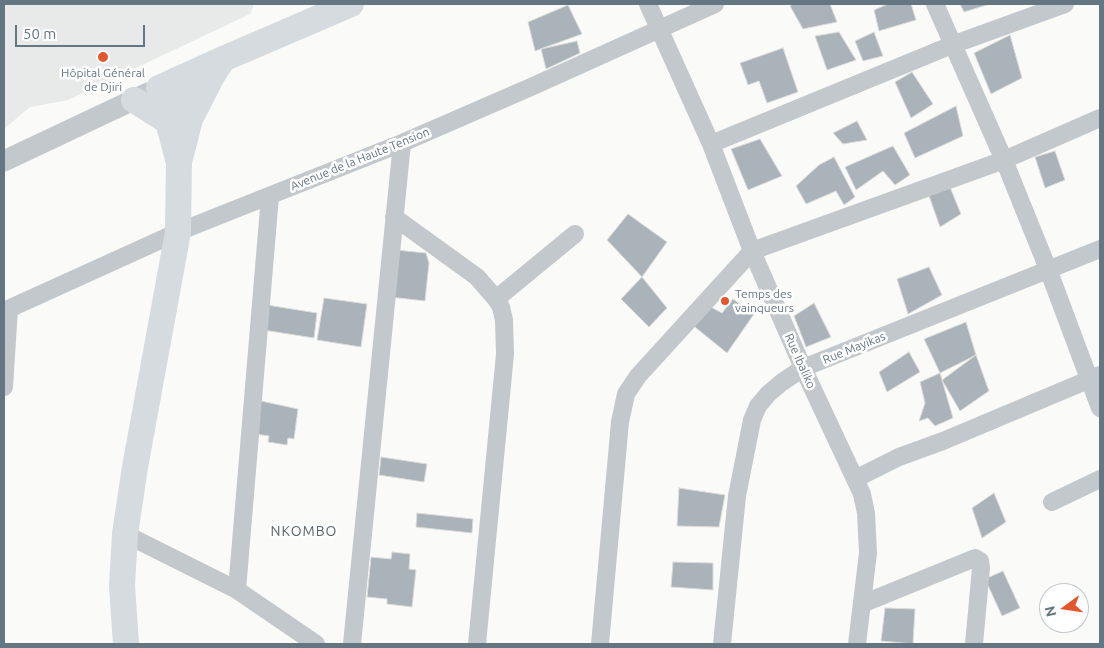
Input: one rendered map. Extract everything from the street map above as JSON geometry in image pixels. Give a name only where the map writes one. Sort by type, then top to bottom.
[{"type":"main road","points":[[126,644],[122,586],[126,534],[135,467],[178,232],[179,120],[168,84],[351,4]]},
{"type":"main road","points":[[179,120],[223,59]]},
{"type":"main road","points":[[134,100],[179,120]]},
{"type":"street","name":"Rue Ibaliko","points":[[648,4],[711,144],[752,251],[803,368],[862,494],[866,513],[868,553],[857,644]]},
{"type":"street","name":"Avenue de la Haute Tension","points":[[6,310],[178,232],[402,143],[715,4]]},
{"type":"street","points":[[936,4],[1095,377],[1100,408]]},
{"type":"street","points":[[711,144],[952,45],[1065,4]]},
{"type":"street","points":[[4,161],[168,84]]},
{"type":"street","points":[[600,644],[620,422],[626,394],[638,376],[752,251],[1004,160],[1100,118]]},
{"type":"street","points":[[352,644],[402,143]]},
{"type":"street","points":[[237,590],[270,196]]},
{"type":"street","points":[[394,217],[477,277],[496,299],[504,320],[506,354],[477,644]]},
{"type":"street","points":[[496,299],[575,234]]},
{"type":"street","name":"Rue Mayikas","points":[[722,644],[737,496],[752,420],[758,406],[768,394],[781,382],[803,368],[1100,249]]},
{"type":"street","points":[[4,387],[6,310]]},
{"type":"street","points":[[856,478],[899,457],[943,441],[1095,377]]},
{"type":"street","points":[[1052,502],[1100,479]]},
{"type":"street","points":[[126,534],[237,590],[316,644]]},
{"type":"street","points":[[862,604],[975,558],[980,561],[981,568],[974,644]]},
{"type":"shaded area","name":"Hôpital Général de Djiri","points":[[4,4],[254,4],[250,14],[68,100],[30,107],[4,129]]},
{"type":"building","points":[[793,4],[830,4],[837,22],[803,29],[790,6]]},
{"type":"building","points":[[888,4],[911,4],[916,20],[879,31],[874,10]]},
{"type":"building","points":[[960,4],[990,4],[964,12]]},
{"type":"building","points":[[568,5],[582,34],[535,51],[528,22]]},
{"type":"building","points":[[839,32],[856,60],[827,70],[815,36]]},
{"type":"building","points":[[874,32],[883,56],[863,61],[855,41]]},
{"type":"building","points":[[1010,35],[1022,78],[991,94],[974,53]]},
{"type":"building","points":[[577,41],[580,53],[546,69],[541,49]]},
{"type":"building","points":[[783,48],[798,92],[767,103],[759,81],[748,85],[740,63]]},
{"type":"building","points":[[912,72],[933,104],[911,118],[895,82]]},
{"type":"building","points":[[956,106],[963,136],[915,158],[904,133]]},
{"type":"building","points":[[857,121],[867,140],[843,144],[833,133]]},
{"type":"building","points":[[760,139],[782,176],[748,190],[731,149]]},
{"type":"building","points":[[893,146],[910,175],[895,185],[883,171],[856,190],[845,167]]},
{"type":"building","points":[[1055,151],[1065,180],[1045,188],[1035,157]]},
{"type":"building","points":[[834,157],[855,197],[844,205],[836,191],[806,204],[796,186],[819,165]]},
{"type":"building","points":[[950,187],[961,214],[940,227],[928,193]]},
{"type":"building","points":[[628,214],[667,242],[642,277],[607,240]]},
{"type":"building","points":[[396,250],[426,253],[429,263],[425,301],[390,297]]},
{"type":"building","points":[[929,267],[942,295],[908,314],[897,279]]},
{"type":"building","points":[[642,277],[667,308],[649,327],[621,299]]},
{"type":"building","points":[[324,298],[367,304],[361,347],[317,340]]},
{"type":"building","points":[[733,299],[754,314],[727,353],[690,323],[705,304],[722,313]]},
{"type":"building","points":[[814,303],[831,337],[806,347],[794,316]]},
{"type":"building","points":[[267,305],[317,313],[314,338],[263,330]]},
{"type":"building","points":[[966,322],[976,355],[940,373],[924,339]]},
{"type":"building","points":[[909,352],[920,372],[887,392],[879,372]]},
{"type":"building","points":[[976,355],[989,391],[960,411],[942,380]]},
{"type":"building","points":[[940,373],[953,418],[935,426],[928,418],[919,421],[925,403],[920,382]]},
{"type":"building","points":[[261,401],[298,409],[294,439],[288,438],[287,445],[268,442],[269,436],[255,434]]},
{"type":"building","points":[[381,457],[427,464],[424,482],[379,475]]},
{"type":"building","points":[[679,488],[725,495],[719,527],[677,526]]},
{"type":"building","points":[[994,493],[1006,522],[982,538],[972,508]]},
{"type":"building","points":[[417,513],[473,519],[472,533],[416,527]]},
{"type":"building","points":[[392,552],[410,554],[409,569],[416,570],[412,607],[387,604],[387,599],[367,597],[371,557],[391,559]]},
{"type":"building","points":[[673,562],[713,563],[713,590],[671,587]]},
{"type":"building","points":[[1003,571],[1020,608],[1002,616],[985,579]]},
{"type":"building","points":[[885,608],[915,609],[913,644],[881,641]]},
{"type":"place","name":"Hôpital Général de Djiri","points":[[103,57]]},
{"type":"place","name":"Temps des vainqueurs","points":[[725,301]]},
{"type":"district","name":"NKOMBO","points":[[304,531]]}]
